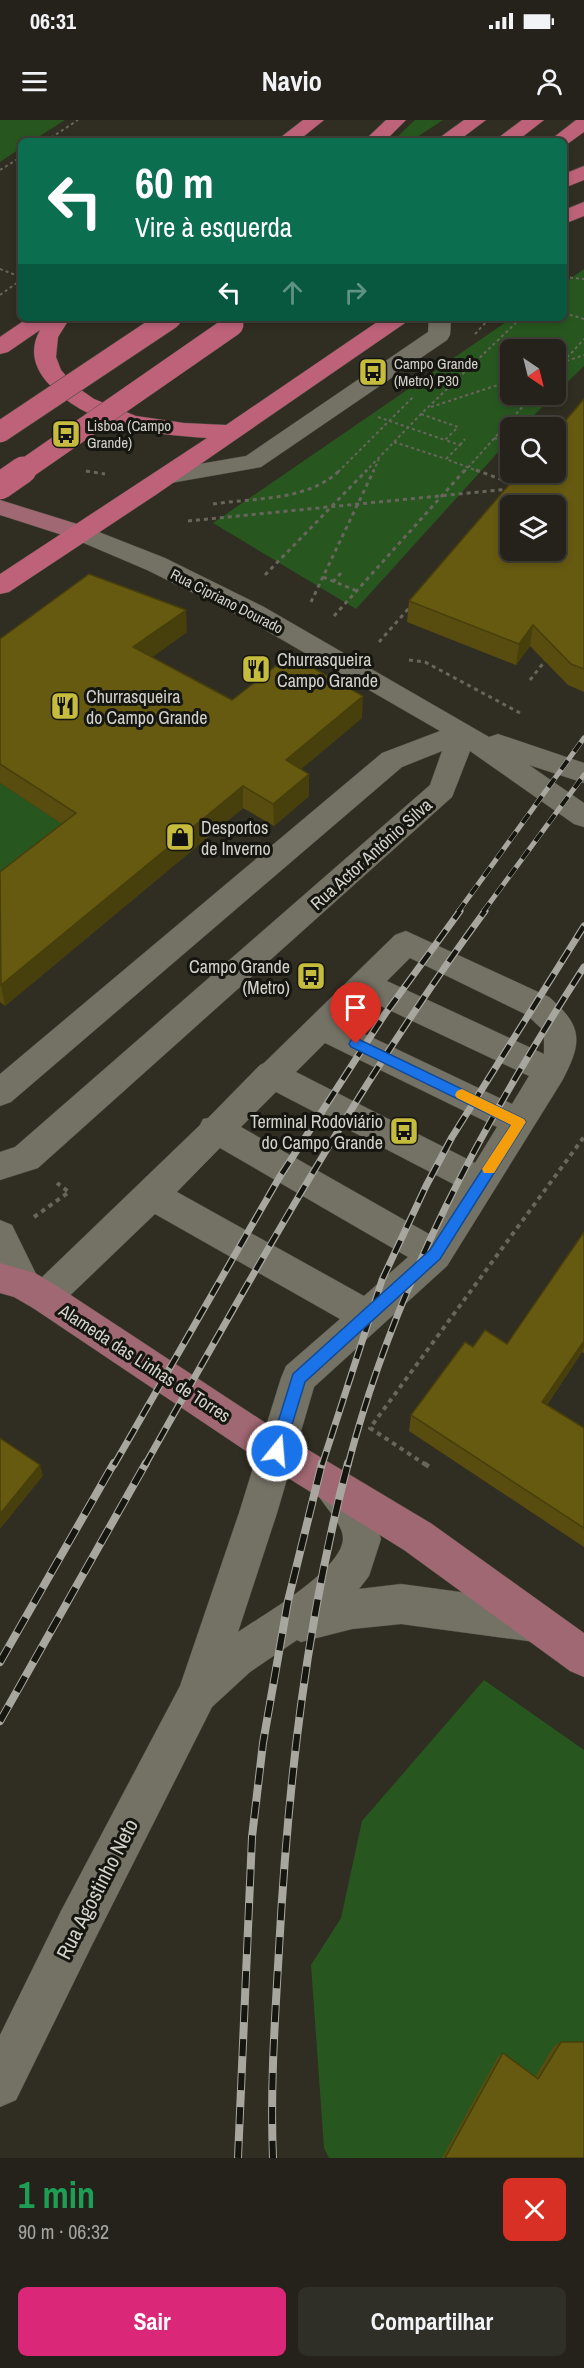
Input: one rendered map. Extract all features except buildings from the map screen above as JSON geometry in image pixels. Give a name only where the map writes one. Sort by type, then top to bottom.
[{"type":"highway","points":[[290,138],[315,120]]},
{"type":"highway","points":[[377,138],[397,120]]},
{"type":"highway","points":[[450,138],[477,120]]},
{"type":"highway","points":[[508,138],[535,120]]},
{"type":"highway","points":[[563,138],[584,123]]},
{"type":"highway","points":[[567,181],[584,172]]},
{"type":"highway","points":[[567,216],[584,208]]},
{"type":"highway","points":[[0,347],[38,321]]},
{"type":"highway","points":[[56,321],[42,346],[48,367],[59,384],[99,412],[171,430],[232,432]]},
{"type":"highway","points":[[0,432],[166,321]]},
{"type":"highway","points":[[0,486],[238,321]]},
{"type":"highway","points":[[336,359],[374,321]]},
{"type":"highway","points":[[0,586],[157,483],[393,321]]},
{"type":"main road","points":[[0,507],[81,533]]},
{"type":"main road","name":"Alameda das Linhas de Torres","points":[[23,1286],[128,1350],[328,1484],[418,1537],[584,1657]]},
{"type":"street","points":[[157,483],[253,462],[439,336],[440,321]]},
{"type":"street","name":"Rua Cipriano Dourado","points":[[81,533],[156,564],[255,614],[463,732],[584,817]]},
{"type":"street","points":[[0,1093],[392,760],[463,732]]},
{"type":"street","name":"Rua Cipriano Dourado","points":[[463,732],[584,773]]},
{"type":"street","name":"Rua Actor António Silva","points":[[13,1162],[442,790],[463,732]]},
{"type":"street","name":"Rua Agostinho Neto","points":[[0,2084],[77,1927],[197,1695],[299,1378],[435,1255],[560,1055],[563,1037],[555,1020],[538,1006],[406,943],[364,984]]},
{"type":"street","points":[[0,1235],[23,1286],[98,1248],[215,1129],[364,984],[551,1072]]},
{"type":"street","points":[[320,1027],[519,1122]]},
{"type":"street","points":[[271,1074],[481,1182]]},
{"type":"street","points":[[215,1129],[435,1255]]},
{"type":"street","points":[[150,1194],[367,1316]]},
{"type":"street","name":"Rua Agostinho Neto","points":[[197,1695],[213,1677],[241,1654],[319,1603],[349,1572],[361,1550],[363,1533],[358,1516],[347,1500],[328,1484]]},
{"type":"street","name":"Rua Agostinho Neto","points":[[275,1633],[293,1624],[352,1608],[401,1604],[535,1622]]},
{"type":"path","points":[[51,138],[78,120]]},
{"type":"path","points":[[0,170],[18,159]]},
{"type":"path","points":[[0,269],[18,278]]},
{"type":"path","points":[[567,277],[584,279]]},
{"type":"path","points":[[0,295],[18,281]]},
{"type":"path","points":[[567,314],[584,319]]},
{"type":"path","points":[[265,575],[421,414],[518,321]]},
{"type":"path","points":[[566,359],[584,339]]},
{"type":"path","points":[[566,361],[584,355]]},
{"type":"path","points":[[428,408],[500,384]]},
{"type":"path","points":[[334,616],[524,405]]},
{"type":"path","points":[[79,470],[157,483],[182,507],[288,494],[317,488],[337,475],[403,408]]},
{"type":"path","points":[[421,414],[458,427],[445,440]]},
{"type":"path","points":[[372,415],[460,445]]},
{"type":"path","points":[[494,438],[500,440]]},
{"type":"path","points":[[446,459],[465,439]]},
{"type":"path","points":[[394,442],[519,486]]},
{"type":"path","points":[[311,602],[380,457]]},
{"type":"path","points":[[512,495],[519,486]]},
{"type":"path","points":[[188,522],[358,503],[505,490],[519,486]]},
{"type":"path","points":[[333,582],[341,573]]},
{"type":"path","points":[[323,578],[357,591]]},
{"type":"path","points":[[379,642],[418,599]]},
{"type":"path","points":[[530,680],[550,654]]},
{"type":"path","points":[[432,1468],[370,1428],[584,1137]]},
{"type":"green space","points":[[0,120],[65,120],[37,138],[18,138],[18,150],[0,162]]},
{"type":"green space","points":[[415,120],[443,120],[416,138],[396,138]]},
{"type":"green space","points":[[584,269],[584,366],[566,384],[566,339],[500,339],[500,405],[544,405],[532,417],[500,417],[500,450],[356,609],[213,523],[508,321],[567,321],[567,281]]},
{"type":"green space","points":[[0,783],[79,835],[0,897]]},
{"type":"green space","points":[[484,1680],[584,1750],[584,2158],[329,2158],[324,2148],[311,1965],[341,1918],[362,1821]]},
{"type":"railway","points":[[458,912],[584,738]]},
{"type":"railway","points":[[483,912],[584,775]]},
{"type":"railway","points":[[114,1465],[279,1178],[385,1014],[460,911]]},
{"type":"railway","points":[[145,1465],[349,1113],[392,1045],[485,911]]},
{"type":"railway","points":[[322,1465],[382,1280],[426,1186],[452,1137],[584,926]]},
{"type":"railway","points":[[348,1465],[391,1332],[446,1207],[511,1086],[584,967]]},
{"type":"railway","points":[[0,1662],[114,1463]]},
{"type":"railway","points":[[0,1721],[146,1463]]},
{"type":"railway","points":[[238,2158],[252,1837],[263,1743],[288,1601],[322,1463]]},
{"type":"railway","points":[[273,2158],[275,2027],[283,1888],[294,1765],[310,1643],[333,1523],[348,1463]]},
{"type":"slow traffic","points":[[462,1095],[519,1122],[489,1169]]},
{"type":"place","name":"Campo Grande (Metro) P30","points":[[373,372]]},
{"type":"place","name":"Lisboa (Campo Grande)","points":[[66,434]]},
{"type":"place","name":"Churrasqueira Campo Grande","points":[[256,669]]},
{"type":"place","name":"Churrasqueira do Campo Grande","points":[[65,706]]},
{"type":"place","name":"Desportos de Inverno","points":[[180,837]]},
{"type":"place","name":"Campo Grande (Metro)","points":[[311,976]]},
{"type":"place","name":"Terminal Rodoviário do Campo Grande","points":[[404,1131]]},
{"type":"route","points":[[277,1451],[299,1378],[435,1255],[519,1122],[356,1044]]}]
